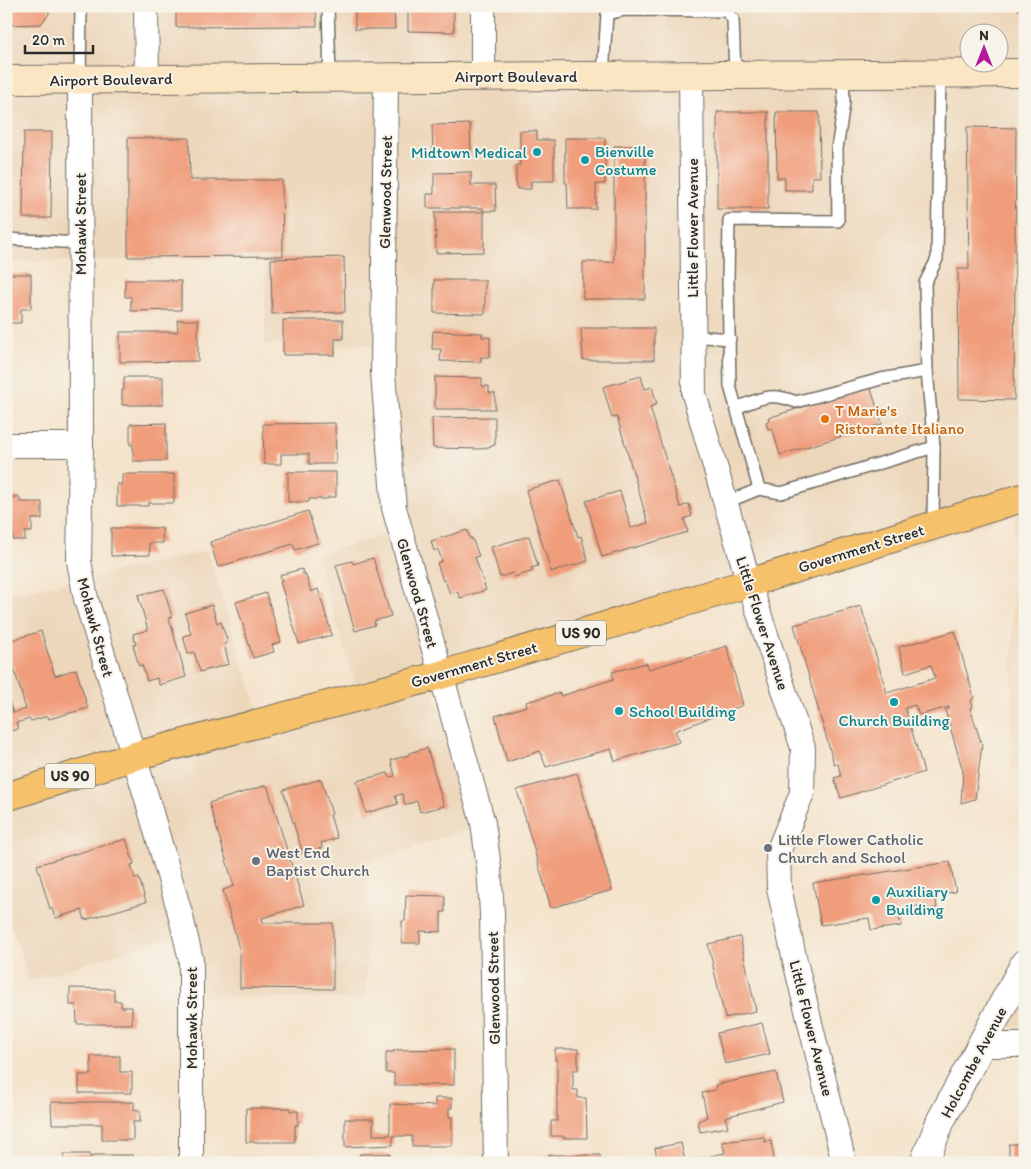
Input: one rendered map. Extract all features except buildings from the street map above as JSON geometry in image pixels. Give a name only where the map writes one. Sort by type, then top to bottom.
[{"type":"main road","name":"Airport Boulevard","points":[[6,80],[1025,73]]},
{"type":"main road","name":"Government Street","points":[[6,797],[135,756],[441,675],[1025,498]]},
{"type":"street","points":[[146,6],[147,79]]},
{"type":"street","points":[[482,6],[483,76]]},
{"type":"street","name":"Little Flower Avenue","points":[[691,74],[694,394],[748,583],[802,748],[802,793],[778,852],[779,888],[844,1163]]},
{"type":"street","name":"Glenwood Street","points":[[386,77],[383,372],[394,508],[483,823],[490,868],[496,1163]]},
{"type":"street","name":"Mohawk Street","points":[[80,80],[81,445],[79,561],[86,599],[135,756],[180,913],[191,960],[191,1163]]},
{"type":"street","points":[[6,446],[81,445]]},
{"type":"street","name":"Holcombe Avenue","points":[[924,1163],[941,1120],[981,1045],[1017,994],[1025,962]]},
{"type":"street","points":[[981,1045],[1025,1045]]},
{"type":"lane","points":[[80,6],[80,80]]},
{"type":"lane","points":[[328,6],[330,77]]},
{"type":"lane","points":[[603,75],[606,10],[726,8],[733,19],[735,74]]},
{"type":"lane","points":[[933,525],[934,447],[927,371],[925,283],[937,259],[940,73]]},
{"type":"lane","points":[[759,489],[730,386],[729,220],[838,221],[837,149],[844,103],[843,74]]},
{"type":"lane","points":[[6,80],[6,99]]},
{"type":"lane","points":[[6,239],[80,243]]},
{"type":"lane","points":[[693,336],[730,339]]},
{"type":"lane","points":[[736,408],[769,395],[787,398],[796,402],[881,379],[927,371]]},
{"type":"lane","points":[[725,503],[759,489],[781,493],[934,447]]},
{"type":"shaded area","points":[[6,6],[1025,6],[1025,770],[1011,770],[1015,515],[433,689],[477,826],[368,863],[366,999],[199,997],[197,929],[29,981],[6,908],[6,594],[56,585],[207,551],[259,713],[356,687],[316,555],[389,534],[373,468],[373,345],[265,344],[265,258],[6,262]]},
{"type":"shaded area","points":[[1025,989],[1025,1027],[1003,1027]]},
{"type":"place","name":"Midtown Medical","points":[[537,152]]},
{"type":"place","name":"Bienville Costume","points":[[585,160]]},
{"type":"place","name":"T Marie's Ristorante Italiano","points":[[825,419]]},
{"type":"place","name":"Church Building","points":[[894,702]]},
{"type":"place","name":"School Building","points":[[619,711]]},
{"type":"place","name":"Little Flower Catholic Church and School","points":[[768,848]]},
{"type":"place","name":"West End Baptist Church","points":[[256,861]]},
{"type":"place","name":"Auxiliary Building","points":[[876,900]]}]
